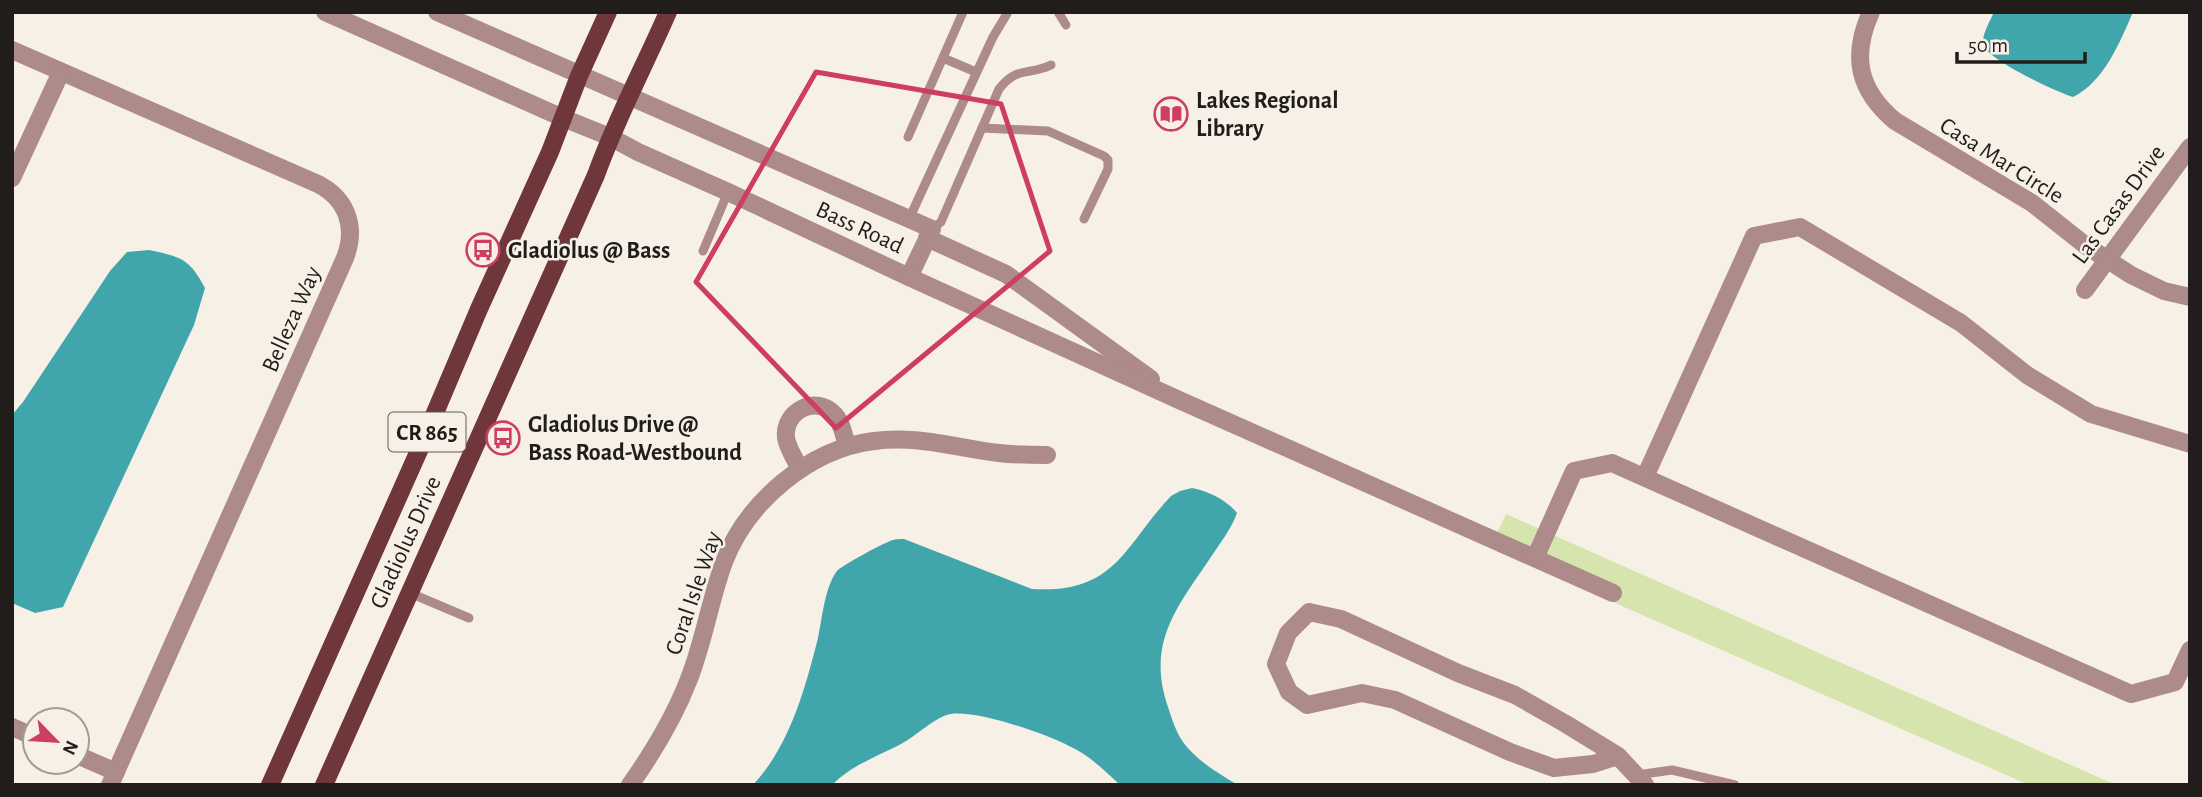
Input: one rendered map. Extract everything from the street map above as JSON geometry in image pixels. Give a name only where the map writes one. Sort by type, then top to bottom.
[{"type":"main road","name":"Gladiolus Drive","points":[[270,785],[550,152],[579,76],[608,12]]},
{"type":"main road","name":"Gladiolus Drive","points":[[324,785],[596,175],[628,96],[668,12]]},
{"type":"street","name":"Bass Road","points":[[325,12],[610,137],[909,277],[929,234],[909,219],[437,12]]},
{"type":"street","name":"Casa Mar Circle","points":[[1871,12],[1859,54],[1862,76],[1879,108],[1895,121],[2032,203],[2085,245],[2147,285],[2190,297]]},
{"type":"street","name":"Belleza Way","points":[[12,50],[327,189],[344,206],[351,227],[351,239],[345,258],[113,779]]},
{"type":"street","points":[[12,178],[61,72]]},
{"type":"street","name":"Las Casas Drive","points":[[2085,290],[2190,147]]},
{"type":"street","points":[[1645,477],[1754,236],[1800,228],[1962,323],[2027,375],[2091,414],[2190,443]]},
{"type":"street","points":[[929,234],[1006,274],[1179,400]]},
{"type":"street","points":[[909,277],[1613,593]]},
{"type":"street","points":[[800,469],[786,438],[790,421],[802,407],[816,405],[831,412],[840,424],[847,446]]},
{"type":"street","name":"Coral Isle Way","points":[[630,785],[656,747],[691,676],[719,578],[733,543],[769,496],[800,469],[847,446],[874,441],[916,440],[999,453],[1047,456]]},
{"type":"street","points":[[1535,558],[1574,471],[1612,463],[2131,694],[2175,682],[2190,650]]},
{"type":"street","points":[[1618,756],[1593,764],[1554,768],[1510,752],[1395,700],[1362,693],[1307,705],[1289,692],[1276,664],[1288,633],[1309,612],[1340,618],[1444,667],[1514,695],[1618,756],[1641,780]]},
{"type":"street","points":[[91,764],[113,779]]},
{"type":"lane","points":[[908,137],[963,12]]},
{"type":"lane","points":[[909,219],[976,72],[1008,12]]},
{"type":"lane","points":[[1058,12],[1066,24]]},
{"type":"lane","points":[[943,58],[976,72]]},
{"type":"lane","points":[[929,234],[941,222],[999,89],[1007,79],[1016,74],[1051,65]]},
{"type":"lane","points":[[982,128],[1048,131],[1104,156],[1108,160],[1108,169],[1084,219]]},
{"type":"lane","points":[[703,251],[728,192]]},
{"type":"lane","points":[[410,593],[469,618]]},
{"type":"lane","points":[[1641,780],[1672,769],[1735,785]]},
{"type":"highlighted area","points":[[816,72],[1001,104],[1050,251],[836,428],[696,282]]},
{"type":"green space","points":[[1506,514],[2116,785],[2029,785],[1490,548]]},
{"type":"water","points":[[1994,12],[2133,12],[2110,60],[2094,82],[2073,97],[2023,74],[1987,50],[1983,44],[1984,36]]},
{"type":"water","points":[[149,250],[183,260],[194,270],[205,288],[194,325],[63,607],[35,613],[12,603],[12,415],[110,271],[127,252]]},
{"type":"water","points":[[1192,488],[1217,497],[1237,513],[1170,624],[1161,662],[1162,683],[1178,734],[1188,749],[1201,761],[1238,785],[1120,785],[1090,758],[1058,741],[1028,729],[977,715],[951,714],[907,741],[856,767],[832,785],[753,785],[777,752],[794,716],[813,657],[827,594],[833,577],[840,568],[888,542],[904,539],[1032,589],[1060,589],[1082,584],[1115,564],[1171,496]]},
{"type":"place","name":"Lakes Regional Library","points":[[1171,114]]},
{"type":"place","name":"Gladiolus @ Bass","points":[[483,250]]},
{"type":"place","name":"Gladiolus Drive @ Bass Road-Westbound","points":[[503,438]]}]
